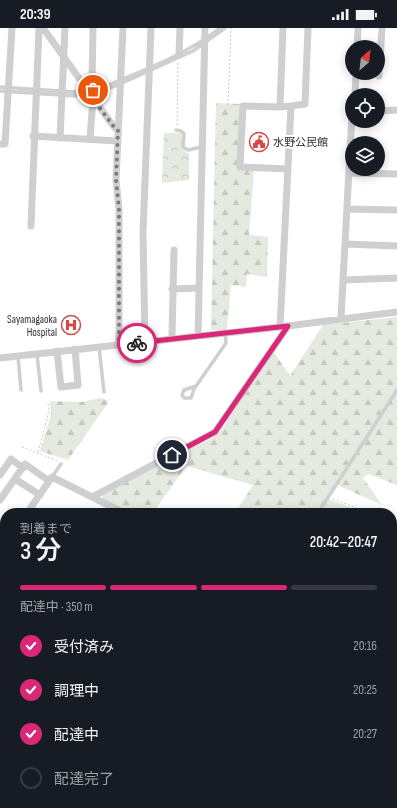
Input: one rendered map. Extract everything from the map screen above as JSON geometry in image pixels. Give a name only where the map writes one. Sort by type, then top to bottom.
[{"type":"street","points":[[0,144],[5,144],[12,28]]},
{"type":"street","points":[[31,226],[33,136],[39,28]]},
{"type":"street","points":[[43,28],[114,127],[118,130]]},
{"type":"street","points":[[60,138],[65,28]]},
{"type":"street","points":[[90,139],[90,93],[92,84],[93,28]]},
{"type":"street","points":[[119,344],[117,141],[123,28]]},
{"type":"street","points":[[145,342],[144,232],[151,28]]},
{"type":"street","points":[[179,56],[180,28]]},
{"type":"street","points":[[198,336],[199,260],[201,255],[201,147],[205,28]]},
{"type":"street","points":[[280,107],[283,28]]},
{"type":"street","points":[[288,169],[240,167],[243,106],[280,107],[305,104],[308,28]]},
{"type":"street","points":[[357,40],[358,28]]},
{"type":"street","points":[[381,40],[382,28]]},
{"type":"street","points":[[280,327],[291,106]]},
{"type":"street","points":[[385,110],[397,110]]},
{"type":"street","points":[[33,136],[117,141]]},
{"type":"street","points":[[385,174],[397,174]]},
{"type":"street","points":[[341,318],[349,176]]},
{"type":"street","points":[[347,209],[397,210]]},
{"type":"street","points":[[345,244],[397,246]]},
{"type":"street","points":[[172,338],[174,250]]},
{"type":"street","points":[[344,280],[397,278]]},
{"type":"street","points":[[172,289],[199,288]]},
{"type":"street","points":[[0,358],[280,327],[397,312]]},
{"type":"street","points":[[92,497],[215,432],[288,326]]},
{"type":"street","points":[[57,351],[61,387],[78,385],[75,349]]},
{"type":"street","points":[[0,475],[11,460],[23,468]]},
{"type":"street","points":[[1,497],[25,464],[51,479],[92,497],[109,508]]},
{"type":"street","points":[[15,479],[40,495]]},
{"type":"street","points":[[31,508],[51,479]]},
{"type":"lane","points":[[205,42],[220,28]]},
{"type":"lane","points":[[0,91],[90,93],[120,82],[179,56],[205,42],[225,28]]},
{"type":"lane","points":[[0,87],[9,90]]},
{"type":"lane","points":[[176,130],[181,131],[184,134],[184,147],[188,150],[201,147]]},
{"type":"lane","points":[[196,386],[226,343],[225,333]]},
{"type":"lane","points":[[100,347],[104,392]]},
{"type":"lane","points":[[37,354],[41,390]]},
{"type":"lane","points":[[18,356],[21,390]]},
{"type":"lane","points":[[321,508],[397,390]]},
{"type":"lane","points":[[51,479],[61,464]]},
{"type":"path","points":[[228,105],[231,28]]},
{"type":"path","points":[[176,130],[179,56]]},
{"type":"path","points":[[38,452],[50,411],[48,402]]},
{"type":"path","points":[[22,447],[49,456],[61,464]]},
{"type":"path","points":[[329,496],[358,508]]},
{"type":"green space","points":[[216,103],[240,104],[238,169],[254,170],[249,235],[268,237],[267,277],[247,274],[246,287],[231,285],[227,330],[211,330]]},
{"type":"green space","points":[[164,133],[180,133],[182,135],[182,149],[189,154],[189,180],[162,183]]},
{"type":"green space","points":[[397,317],[397,485],[368,474],[363,478],[382,505],[335,484],[326,498],[352,508],[238,508],[253,485],[186,466],[157,508],[122,508],[104,501],[101,494],[214,437],[223,428],[273,351],[290,376],[323,325]]},
{"type":"green space","points":[[100,398],[107,400],[108,403],[68,460],[40,451],[51,415],[50,401],[81,402]]},
{"type":"waterway","points":[[19,91],[34,91]]},
{"type":"waterway","points":[[39,92],[75,94],[86,93]]},
{"type":"way so far","points":[[93,90],[89,89],[87,91],[114,127],[118,130],[116,180],[119,209],[119,344],[137,343]]},
{"type":"place","name":"水野公民館","points":[[259,142]]},
{"type":"place","name":"Sayamagaoka Hospital","points":[[71,325]]},
{"type":"route","points":[[137,343],[288,326],[286,332],[215,432],[172,455]]}]
